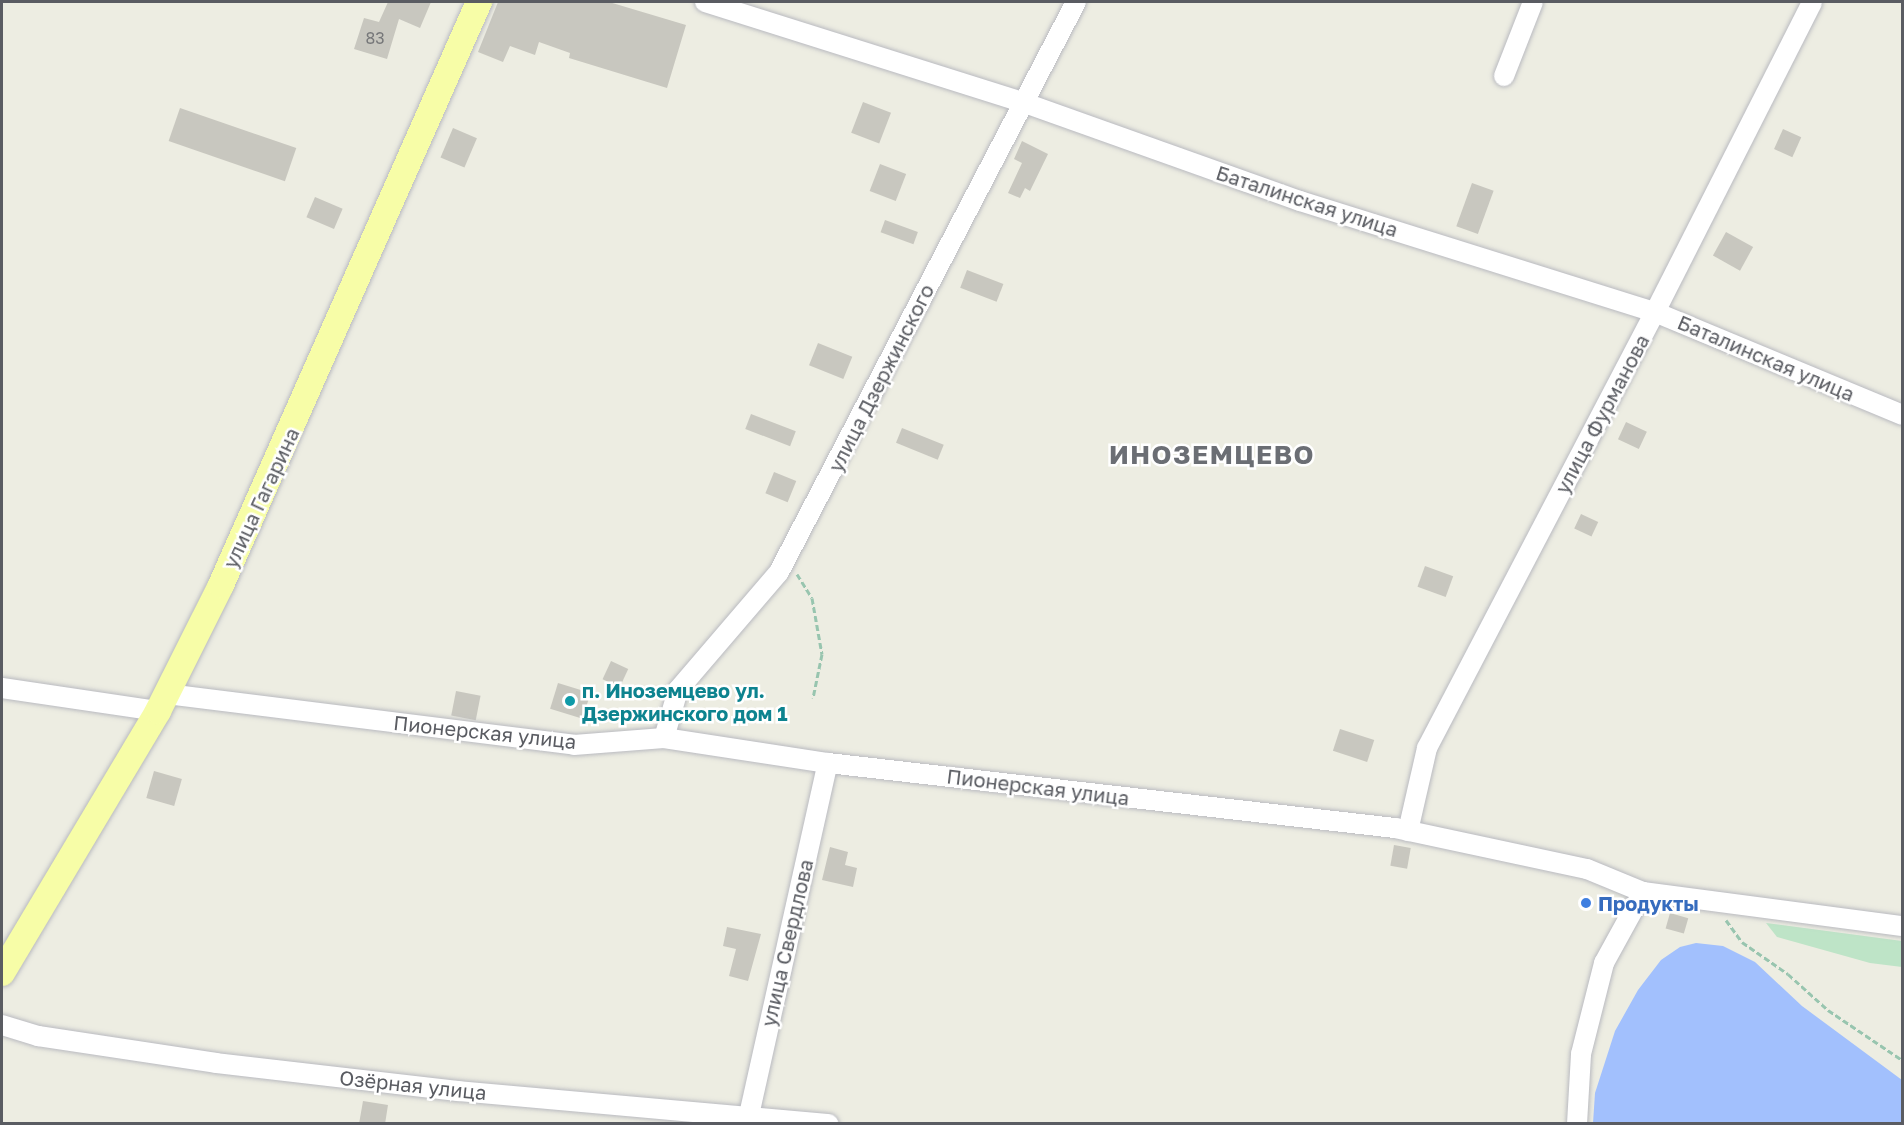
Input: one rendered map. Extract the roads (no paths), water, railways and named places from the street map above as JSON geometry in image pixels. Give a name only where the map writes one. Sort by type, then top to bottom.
[{"type":"main road","name":"улица Гагарина","points":[[2,972],[163,702],[271,479],[479,2]]},
{"type":"street","name":"Баталинская улица","points":[[705,2],[1022,102],[1300,201],[1655,312],[1902,415]]},
{"type":"street","name":"улица Дзержинского","points":[[664,738],[678,690],[779,572],[1076,2]]},
{"type":"street","points":[[1504,76],[1533,2]]},
{"type":"street","name":"улица Фурманова","points":[[1408,831],[1427,748],[1655,312],[1812,2]]},
{"type":"street","name":"Пионерская улица","points":[[2,688],[163,702],[574,745],[664,738],[828,763],[1408,831],[1587,869],[1643,892],[1902,926]]},
{"type":"street","name":"улица Свердлова","points":[[748,1119],[828,763]]},
{"type":"street","points":[[1577,1124],[1581,1054],[1604,963],[1643,892]]},
{"type":"street","name":"Озёрная улица","points":[[2,1025],[38,1036],[216,1063],[458,1091],[748,1119],[829,1124]]},
{"type":"water","points":[[1696,943],[1723,946],[1755,962],[1802,1006],[1902,1080],[1902,1123],[1593,1123],[1595,1093],[1615,1031],[1638,990],[1661,960],[1680,947]]},
{"type":"place","name":"п. Иноземцево ул. Дзержинского дом 1","points":[[570,701]]},
{"type":"place","name":"Продукты","points":[[1586,903]]},
{"type":"district","name":"ИНОЗЕМЦЕВО","points":[[1212,455]]}]
